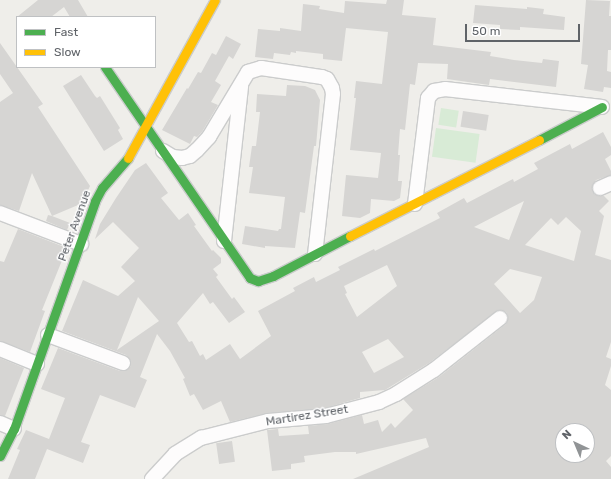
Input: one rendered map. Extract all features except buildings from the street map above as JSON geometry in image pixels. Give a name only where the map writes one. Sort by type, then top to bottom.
[{"type":"street","name":"Peter Avenue","points":[[0,456],[14,429],[81,244],[96,197],[125,163],[215,0]]},
{"type":"street","points":[[106,68],[250,278],[258,281],[273,276],[606,108]]},
{"type":"street","points":[[161,148],[173,157],[182,158],[190,156],[209,137],[248,72],[261,68],[322,77],[332,88],[315,254]]},
{"type":"street","points":[[224,241],[242,81]]},
{"type":"street","points":[[415,204],[428,98],[434,91],[445,90],[606,108]]},
{"type":"street","points":[[0,213],[81,244]]},
{"type":"street","name":"Martirez Street","points":[[152,479],[175,454],[202,438],[268,421],[326,416],[379,402],[396,394],[434,370],[500,318]]},
{"type":"street","points":[[48,335],[123,363]]},
{"type":"street","points":[[0,349],[37,364]]},
{"type":"street","points":[[0,423],[14,429]]},
{"type":"green space","points":[[441,108],[459,111],[456,128],[438,125]]},
{"type":"green space","points":[[436,128],[480,134],[476,163],[432,157]]},
{"type":"traffic: fast","points":[[106,68],[250,278],[258,281],[273,276],[350,236]]},
{"type":"traffic: fast","points":[[539,140],[602,107]]},
{"type":"traffic: fast","points":[[0,456],[14,429],[95,201],[102,188],[128,158]]},
{"type":"traffic: slow","points":[[128,158],[215,0]]},
{"type":"traffic: slow","points":[[350,236],[539,140]]}]
